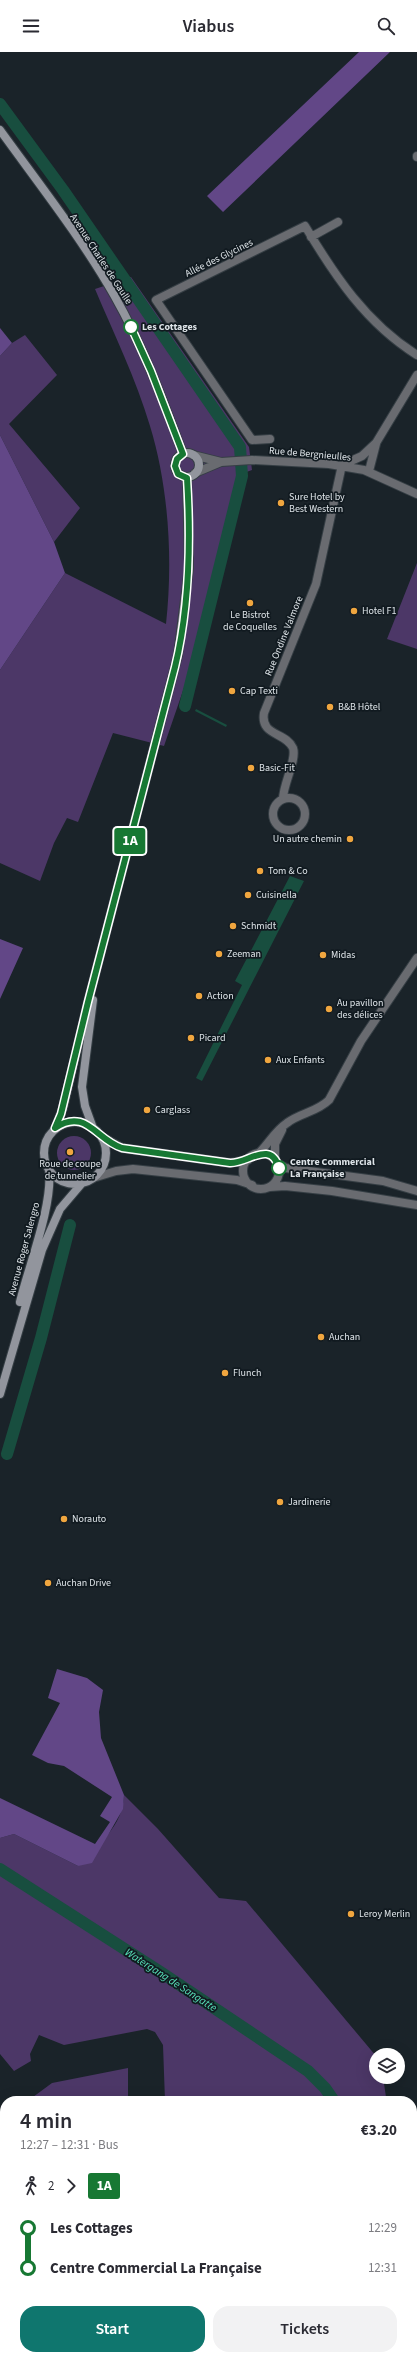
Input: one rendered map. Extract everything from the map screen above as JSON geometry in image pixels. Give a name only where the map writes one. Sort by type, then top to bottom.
[{"type":"main road","name":"Avenue Charles de Gaulle","points":[[0,130],[87,252],[114,295],[151,371],[183,454]]},
{"type":"main road","points":[[183,454],[193,455],[199,464],[196,474],[187,478],[178,474],[175,466],[177,459],[183,454]]},
{"type":"main road","points":[[96,976],[82,1087],[85,1106],[93,1128],[102,1137],[106,1148],[105,1159],[99,1172],[92,1178],[84,1182],[73,1184],[63,1181],[49,1170],[44,1160],[44,1149],[48,1136],[55,1128],[61,1114],[96,976],[181,642],[189,568],[187,478]]},
{"type":"main road","points":[[55,1128],[74,1122],[93,1128]]},
{"type":"main road","name":"Avenue Roger Salengro","points":[[0,1394],[27,1273],[46,1205],[50,1181],[49,1170]]},
{"type":"main road","name":"Avenue Roger Salengro","points":[[9,1358],[39,1261],[54,1222],[63,1205],[84,1182]]},
{"type":"street","points":[[311,237],[338,222]]},
{"type":"street","name":"Allée des Glycines","points":[[270,439],[252,440],[156,300],[305,226],[339,281],[358,304],[387,332],[417,354]]},
{"type":"street","points":[[368,471],[376,443],[417,375]]},
{"type":"street","points":[[342,465],[362,456],[376,443]]},
{"type":"street","name":"Rue de Bergnieulles","points":[[193,455],[221,462]]},
{"type":"street","name":"Rue de Bergnieulles","points":[[196,474],[221,462],[230,461],[252,460],[342,465],[368,471],[417,494]]},
{"type":"street","name":"Rue Ondine Valmore","points":[[283,799],[284,788],[293,758],[293,750],[287,740],[269,731],[263,718],[316,584],[342,465]]},
{"type":"street","points":[[102,1137],[122,1148],[230,1163],[248,1160],[259,1154],[277,1131],[287,1122],[317,1109],[328,1100],[360,1041],[417,958]]},
{"type":"street","points":[[270,1186],[278,1177],[276,1144],[287,1122]]},
{"type":"street","points":[[259,1154],[269,1155],[276,1162],[286,1168],[383,1181],[417,1191]]},
{"type":"street","points":[[248,1160],[244,1174],[252,1185]]},
{"type":"street","points":[[92,1178],[116,1171],[133,1169],[237,1180],[259,1188],[285,1186],[332,1191],[417,1205]]},
{"type":"shaded area","points":[[359,52],[390,52],[223,212],[207,196]]},
{"type":"shaded area","points":[[131,277],[249,447],[252,470],[238,475],[187,679],[164,746],[113,733],[78,822],[67,818],[54,843],[40,881],[0,863],[0,670],[65,573],[166,624],[169,550],[168,525],[162,474],[150,426],[138,391],[95,289]]},
{"type":"shaded area","points":[[0,328],[12,343],[0,356]]},
{"type":"shaded area","points":[[25,335],[57,375],[9,424],[80,508],[54,542],[0,435],[0,356],[12,343]]},
{"type":"shaded area","points":[[0,435],[54,542],[65,573],[0,670]]},
{"type":"shaded area","points":[[417,563],[417,649],[387,639]]},
{"type":"shaded area","points":[[196,709],[227,725],[226,727],[195,711]]},
{"type":"shaded area","points":[[290,876],[304,881],[202,1081],[196,1078],[242,985],[235,981]]},
{"type":"shaded area","points":[[0,939],[23,948],[0,999]]},
{"type":"shaded area","points":[[71,1136],[77,1136],[81,1137],[88,1143],[91,1153],[90,1160],[84,1167],[77,1170],[71,1170],[67,1169],[60,1163],[57,1156],[57,1150],[58,1146],[64,1139]]},
{"type":"shaded area","points":[[57,1669],[87,1678],[103,1690],[99,1712],[101,1738],[124,1795],[123,1809],[92,1863],[78,1866],[14,1834],[0,1838],[0,1798],[95,1844],[110,1822],[100,1816],[112,1797],[64,1766],[48,1763],[32,1755],[60,1703],[48,1698]]},
{"type":"shaded area","points":[[124,1795],[158,1829],[219,1898],[246,1901],[369,2048],[369,2084],[384,2084],[386,2096],[165,2096],[163,2045],[155,2032],[147,2029],[64,2045],[39,2035],[30,2054],[31,2061],[14,2071],[0,2054],[0,1838],[14,1834],[78,1866],[108,1834],[123,1806]]},
{"type":"shaded area","points":[[128,2068],[128,2096],[34,2096],[52,2083]]},
{"type":"waterway","points":[[0,104],[63,190],[240,447],[242,476],[185,706]]},
{"type":"waterway","points":[[7,1454],[41,1338],[70,1225]]},
{"type":"waterway","name":"Watergang de Sangatte","points":[[0,1869],[162,1973],[308,2071],[325,2088],[331,2096]]},
{"type":"bus line","name":"1A","points":[[131,327],[151,371],[183,454],[177,459],[175,466],[178,474],[187,478],[190,545],[186,605],[181,642],[175,667],[96,976],[88,1002],[61,1114],[55,1128],[67,1122],[81,1122],[96,1130],[110,1143],[122,1148],[230,1163],[242,1162],[248,1160],[251,1156],[262,1153],[272,1157],[278,1164],[279,1168]]},
{"type":"place","name":"Les Cottages","points":[[131,327]]},
{"type":"place","name":"Sure Hotel by Best Western","points":[[281,503]]},
{"type":"place","name":"Le Bistrot de Coquelles","points":[[250,603]]},
{"type":"place","name":"Hotel F1","points":[[354,611]]},
{"type":"place","name":"Cap Texti","points":[[232,691]]},
{"type":"place","name":"B&B Hôtel","points":[[330,707]]},
{"type":"place","name":"Basic-Fit","points":[[251,768]]},
{"type":"place","name":"Un autre chemin","points":[[350,839]]},
{"type":"place","name":"Tom & Co","points":[[260,871]]},
{"type":"place","name":"Cuisinella","points":[[248,895]]},
{"type":"place","name":"Schmidt","points":[[233,926]]},
{"type":"place","name":"Zeeman","points":[[219,954]]},
{"type":"place","name":"Midas","points":[[323,955]]},
{"type":"place","name":"Action","points":[[199,996]]},
{"type":"place","name":"Au pavillon des délices","points":[[329,1009]]},
{"type":"place","name":"Picard","points":[[191,1038]]},
{"type":"place","name":"Aux Enfants","points":[[268,1060]]},
{"type":"place","name":"Carglass","points":[[147,1110]]},
{"type":"place","name":"Roue de coupe de tunnelier","points":[[70,1152]]},
{"type":"place","name":"Centre Commercial La Française","points":[[279,1168]]},
{"type":"place","name":"Auchan","points":[[321,1337]]},
{"type":"place","name":"Flunch","points":[[225,1373]]},
{"type":"place","name":"Jardinerie","points":[[280,1502]]},
{"type":"place","name":"Norauto","points":[[64,1519]]},
{"type":"place","name":"Auchan Drive","points":[[48,1583]]},
{"type":"place","name":"Leroy Merlin","points":[[351,1914]]}]
